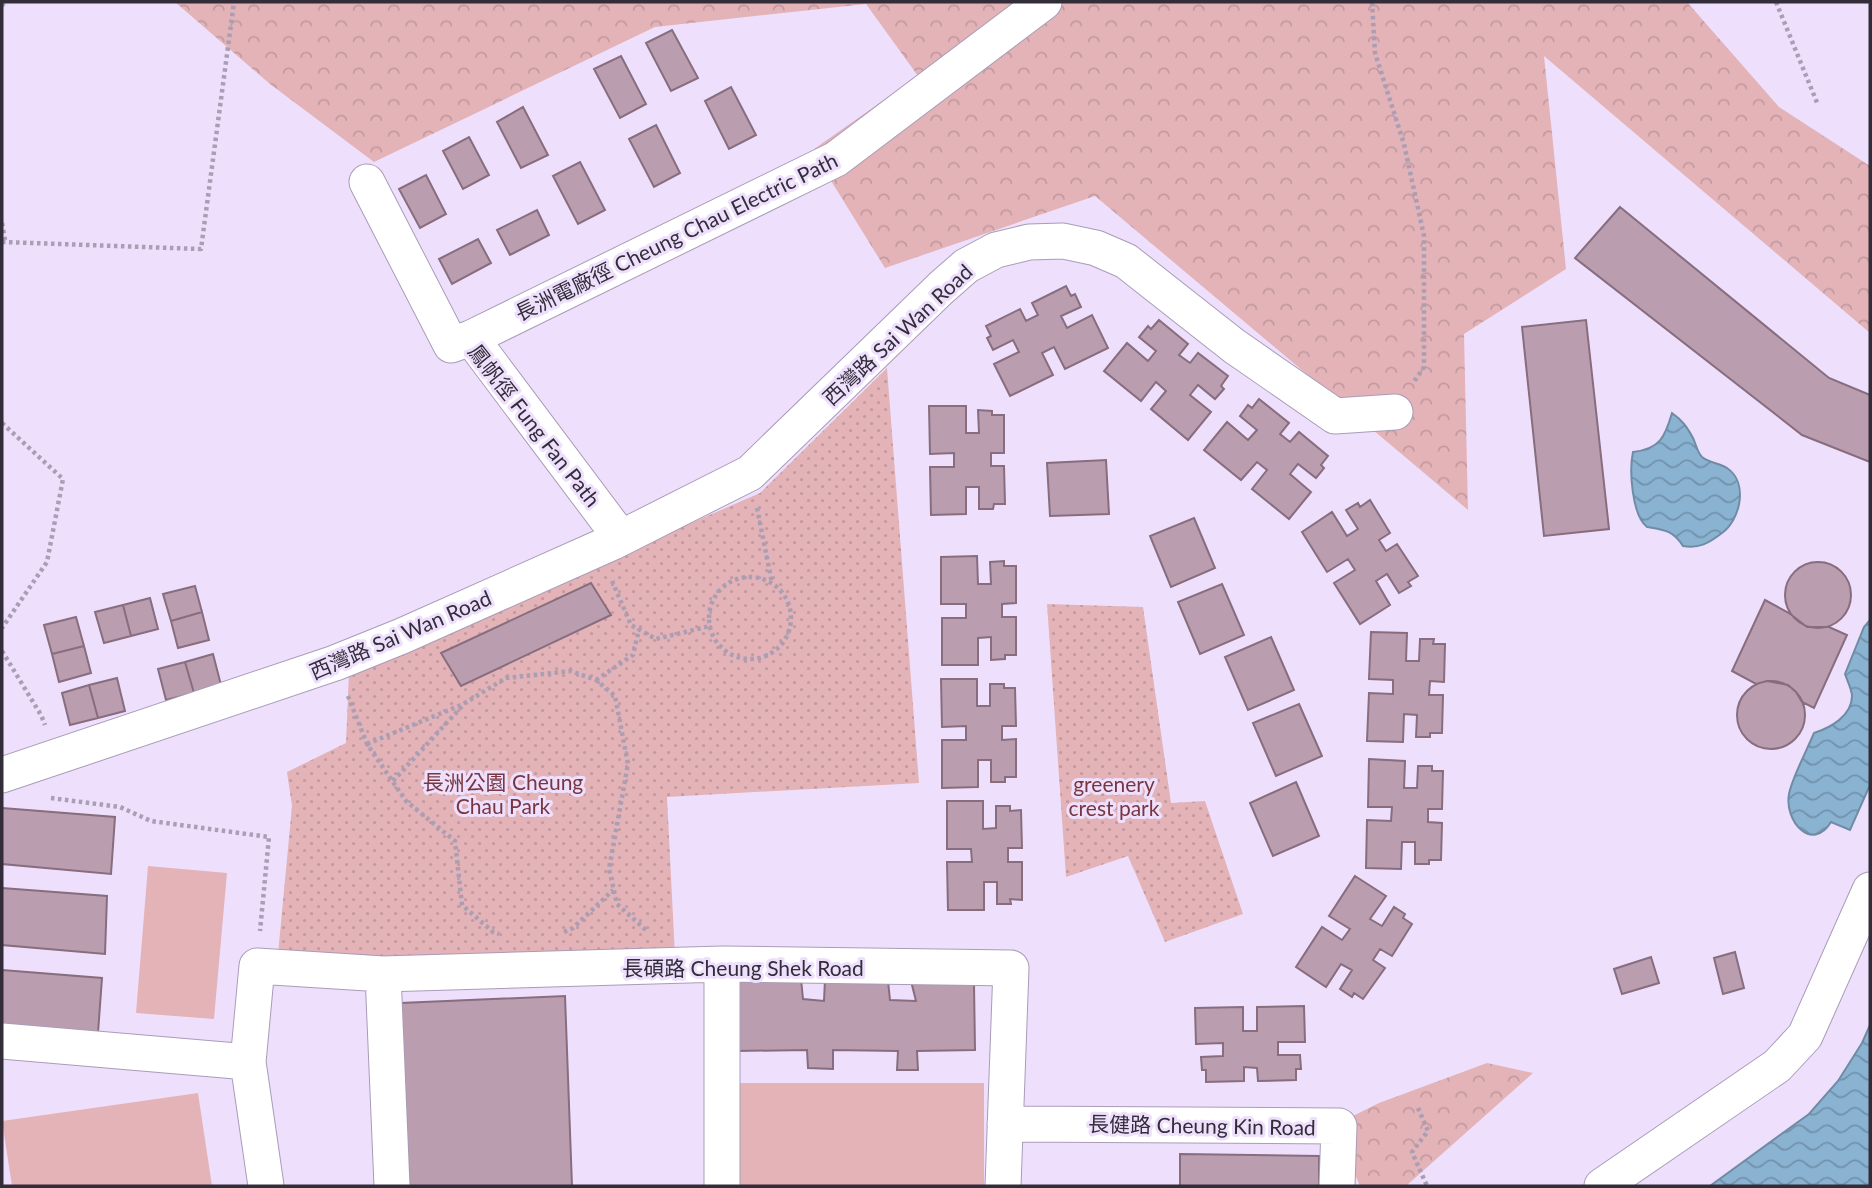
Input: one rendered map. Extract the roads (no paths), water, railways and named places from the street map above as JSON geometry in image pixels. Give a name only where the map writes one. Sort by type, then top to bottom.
[{"type":"street","name":"長洲電廠徑 Cheung Chau Electric Path","points":[[471,338],[836,159],[1044,2]]},
{"type":"street","name":"鳳帆徑 Fung Fan Path","points":[[367,182],[451,345],[471,338],[610,543]]},
{"type":"street","name":"西灣路 Sai Wan Road","points":[[2,775],[335,663],[610,543],[750,473],[966,266],[996,250],[1029,242],[1063,241],[1096,248],[1126,261],[1234,346],[1335,416],[1395,412]]},
{"type":"street","points":[[1602,1186],[1777,1066],[1805,1036],[1870,890]]},
{"type":"street","points":[[722,964],[722,1186]]},
{"type":"street","name":"長碩路 Cheung Shek Road","points":[[248,1062],[257,967],[383,974],[722,964],[1011,968],[1003,1186]]},
{"type":"street","points":[[383,974],[392,1186]]},
{"type":"street","points":[[2,1041],[248,1062],[266,1186]]},
{"type":"street","name":"長健路 Cheung Kin Road","points":[[1005,1124],[1339,1126],[1338,1186]]},
{"type":"water","points":[[1672,413],[1686,427],[1702,457],[1727,468],[1734,475],[1740,492],[1737,511],[1728,527],[1699,546],[1683,546],[1672,534],[1647,527],[1635,503],[1631,470],[1633,452],[1650,448],[1660,440]]},
{"type":"water","points":[[1870,620],[1870,785],[1850,830],[1831,822],[1824,831],[1808,834],[1795,823],[1791,814],[1791,787],[1814,733],[1833,724],[1848,710],[1852,694],[1845,674],[1864,627]]},
{"type":"water","points":[[1870,1025],[1870,1186],[1710,1186],[1809,1114],[1838,1081]]},
{"type":"park label","name":"長洲公園 Cheung Chau Park","points":[[503,793]]},
{"type":"park label","name":"greenery crest park","points":[[1114,795]]}]
